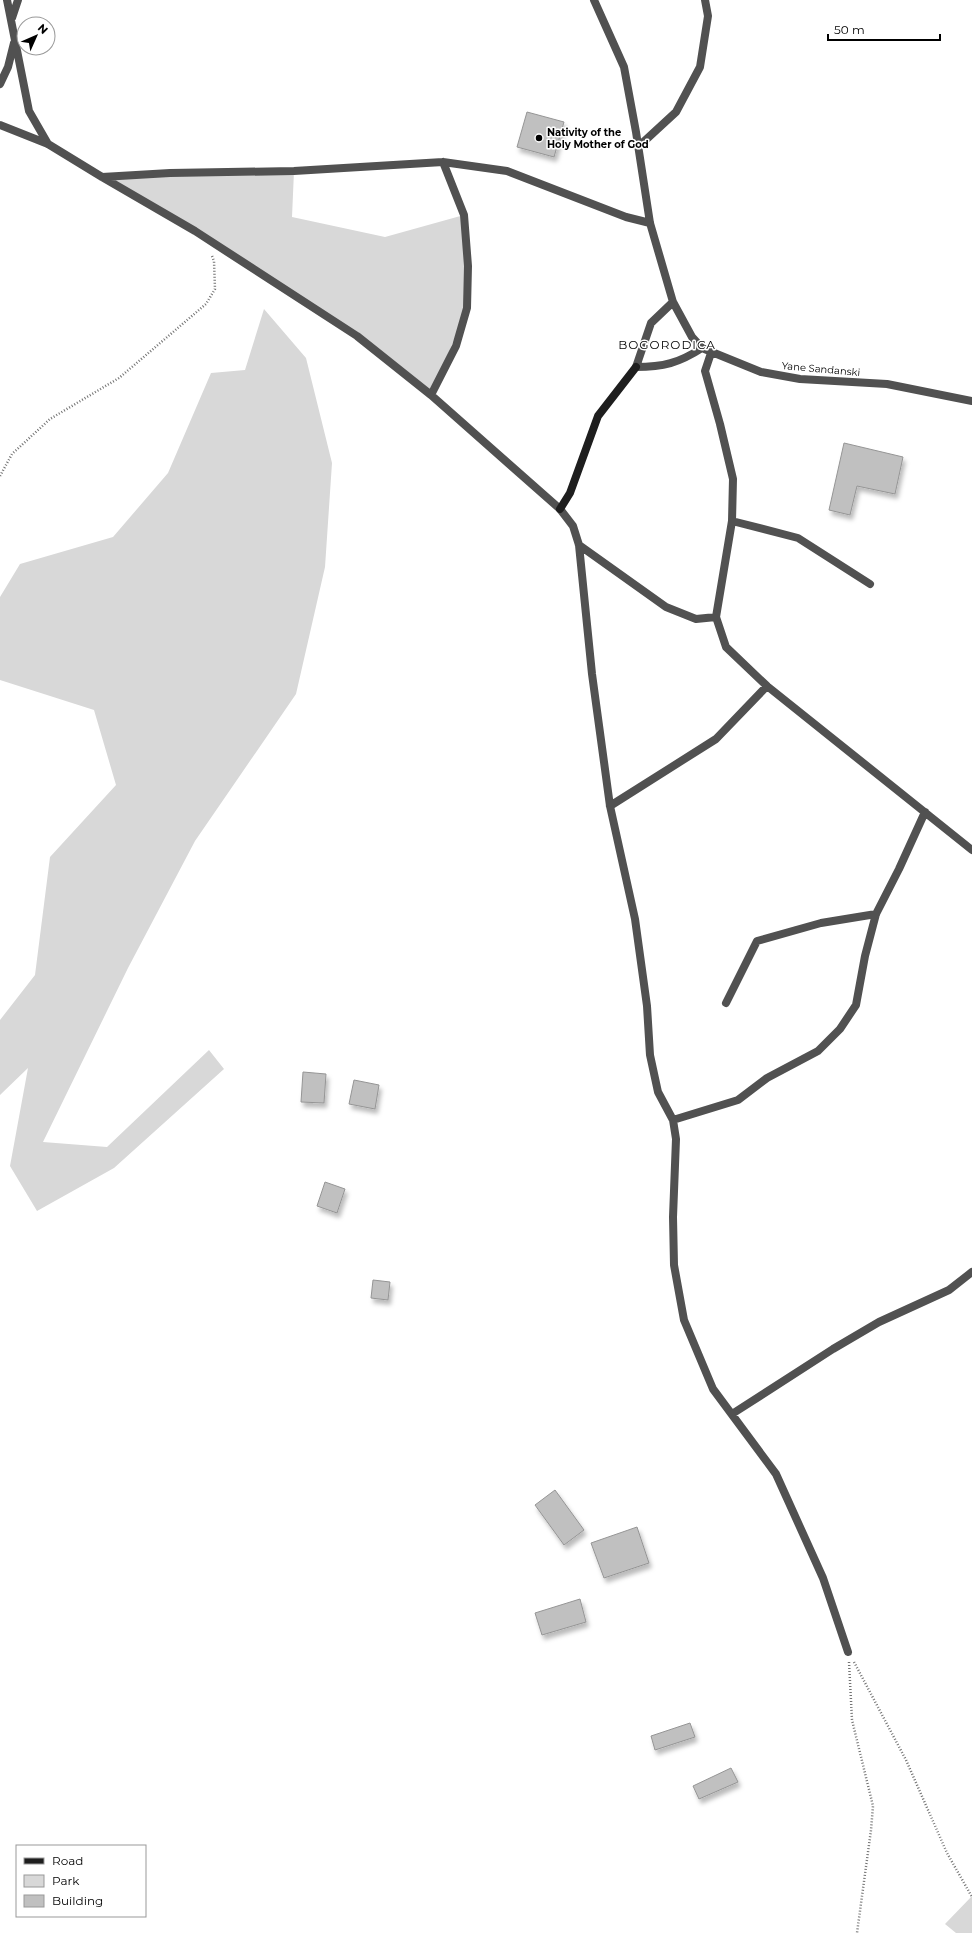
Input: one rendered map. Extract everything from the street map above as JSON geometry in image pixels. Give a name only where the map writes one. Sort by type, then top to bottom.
[{"type":"street","points":[[7,0],[12,18],[14,39],[29,111],[48,144]]},
{"type":"street","points":[[12,18],[18,0]]},
{"type":"street","name":"Yane Sandanski","points":[[594,0],[624,67],[650,223],[672,302],[692,337],[702,348],[711,353],[761,372],[800,379],[887,384],[972,401]]},
{"type":"street","points":[[638,147],[676,112],[700,67],[708,16],[705,0]]},
{"type":"street","points":[[0,84],[8,67],[14,39]]},
{"type":"street","points":[[0,125],[48,144],[195,231],[357,336],[432,395],[560,509],[573,526],[579,545],[592,674],[610,806],[635,919],[647,1006],[650,1055],[658,1092],[673,1120],[676,1139],[673,1217],[674,1265],[684,1320],[713,1389],[776,1474],[823,1578],[848,1652]]},
{"type":"street","points":[[102,177],[170,172],[294,171],[443,162],[507,171],[626,216],[650,223]]},
{"type":"street","points":[[432,395],[456,346],[467,308],[468,266],[464,215],[443,162]]},
{"type":"street","points":[[560,509],[570,493],[598,416],[636,367],[651,323],[672,302]]},
{"type":"street","points":[[636,367],[659,367],[684,360],[702,348]]},
{"type":"street","points":[[711,353],[705,371],[720,424],[733,479],[732,521],[716,617],[726,647],[767,686],[972,850]]},
{"type":"street","points":[[732,521],[798,538],[870,584]]},
{"type":"street","points":[[579,545],[666,607],[696,619],[716,617]]},
{"type":"street","points":[[610,806],[716,739],[767,686]]},
{"type":"street","points":[[673,1120],[738,1100],[767,1078],[818,1052],[840,1030],[856,1005],[865,956],[876,914],[899,869],[925,812]]},
{"type":"street","points":[[726,1003],[757,941],[820,923],[876,914]]},
{"type":"street","points":[[732,1414],[833,1348],[879,1322],[948,1290],[972,1272]]},
{"type":"path","points":[[0,476],[12,454],[50,418],[119,378],[206,304],[214,289],[214,261],[211,255]]},
{"type":"path","points":[[848,1652],[906,1760],[947,1853],[972,1897]]},
{"type":"path","points":[[848,1652],[852,1720],[873,1806],[872,1830],[857,1933]]},
{"type":"green space","points":[[294,171],[292,217],[385,237],[464,215],[467,308],[431,395],[357,336],[102,177]]},
{"type":"green space","points":[[264,309],[306,358],[332,463],[325,567],[296,694],[195,841],[128,968],[43,1142],[107,1147],[209,1050],[224,1069],[114,1168],[37,1211],[10,1166],[28,1068],[0,1095],[0,1020],[35,975],[50,857],[116,785],[94,710],[0,680],[0,597],[20,564],[113,537],[168,473],[211,373],[245,370]]},
{"type":"green space","points":[[972,1896],[972,1933],[956,1933],[945,1924]]},
{"type":"building","name":"Nativity of the Holy Mother of God","points":[[527,112],[564,122],[554,157],[517,147]]},
{"type":"building","points":[[844,443],[903,457],[895,494],[857,486],[850,515],[829,510]]},
{"type":"building","points":[[303,1072],[326,1074],[324,1103],[301,1102]]},
{"type":"building","points":[[354,1080],[379,1085],[375,1109],[349,1104]]},
{"type":"building","points":[[325,1182],[345,1189],[337,1213],[317,1206]]},
{"type":"building","points":[[373,1280],[390,1282],[388,1300],[371,1298]]},
{"type":"building","points":[[555,1490],[584,1530],[564,1545],[535,1505]]},
{"type":"building","points":[[637,1527],[649,1563],[604,1578],[591,1543]]},
{"type":"building","points":[[580,1599],[586,1622],[542,1635],[535,1613]]},
{"type":"building","points":[[690,1723],[695,1737],[655,1750],[651,1736]]},
{"type":"building","points":[[731,1768],[738,1782],[699,1799],[693,1786]]},
{"type":"place","name":"Nativity of the Holy Mother of God","points":[[539,138]]},
{"type":"district","name":"BOGORODICA","points":[[667,344]]}]
